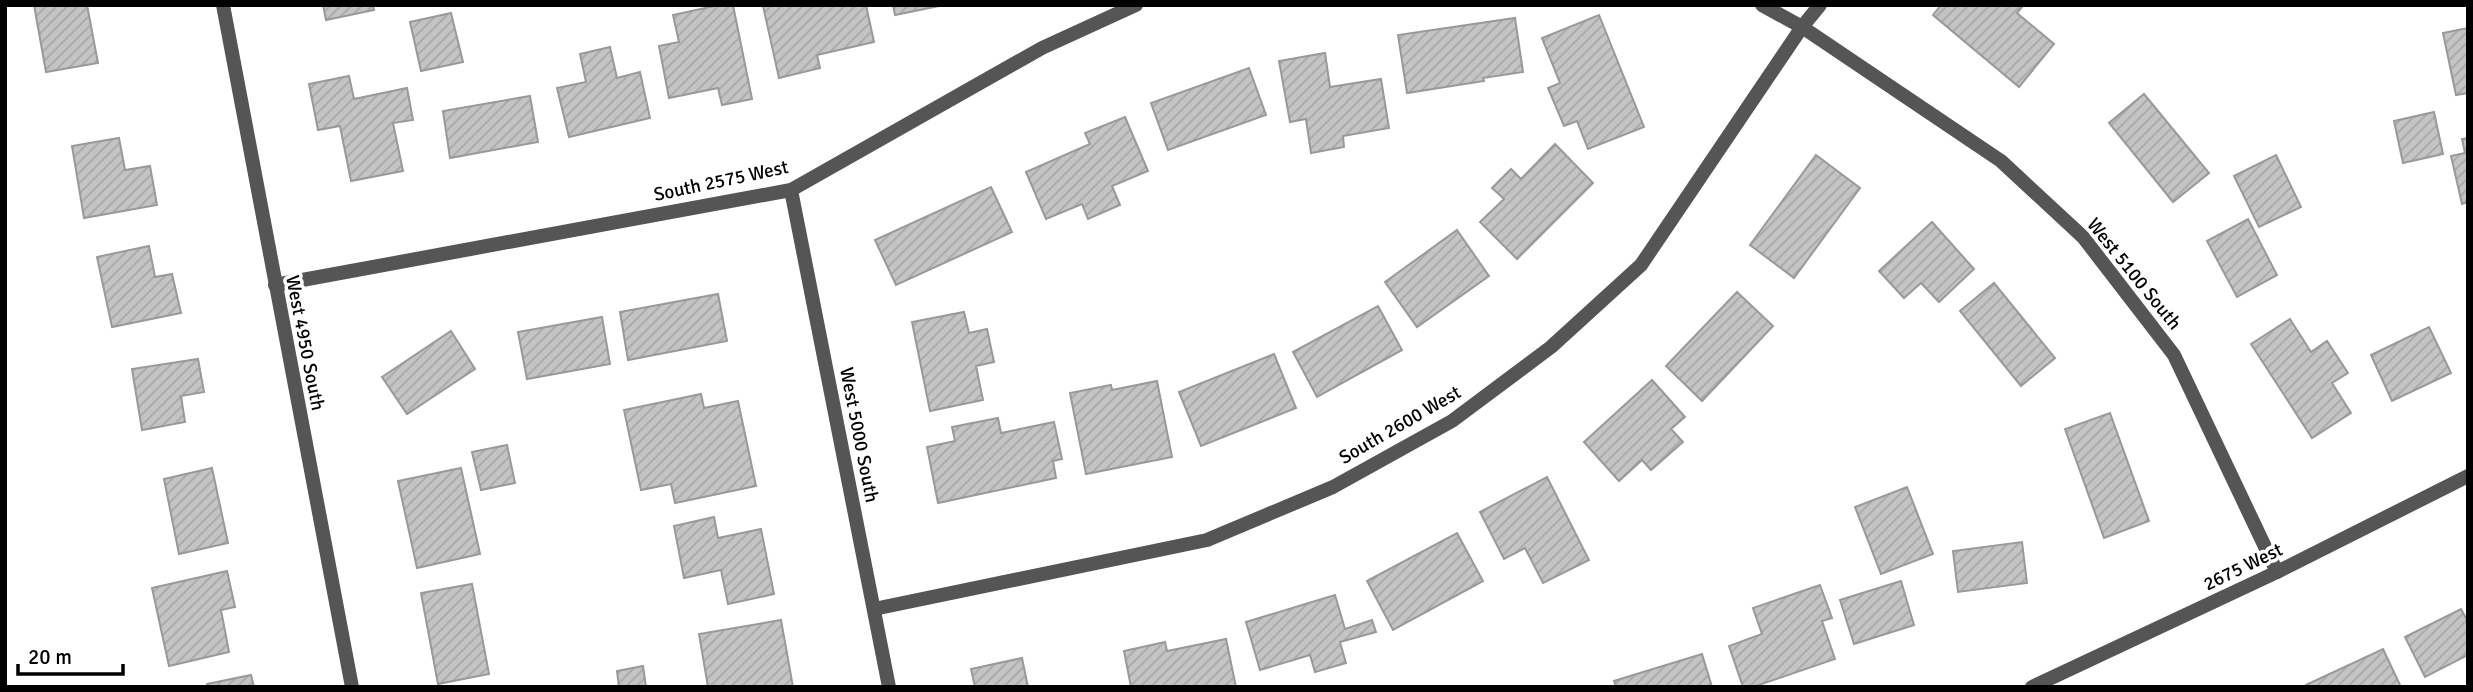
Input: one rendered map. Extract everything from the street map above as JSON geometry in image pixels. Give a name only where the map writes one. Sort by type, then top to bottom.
[{"type":"street","name":"West 4950 South","points":[[223,5],[352,687]]},
{"type":"street","name":"South 2575 West","points":[[275,285],[790,190],[1042,48],[1136,5]]},
{"type":"street","points":[[1762,5],[1802,27]]},
{"type":"street","name":"South 2600 West","points":[[874,609],[1207,540],[1333,487],[1452,421],[1551,347],[1641,265],[1819,5]]},
{"type":"street","name":"West 5100 South","points":[[1802,27],[2001,161],[2083,237],[2175,355],[2277,572]]},
{"type":"street","name":"West 5000 South","points":[[790,190],[889,687]]},
{"type":"street","name":"2675 West","points":[[2032,687],[2277,572],[2468,476]]},
{"type":"building","points":[[34,5],[87,5],[98,63],[46,72]]},
{"type":"building","points":[[323,5],[373,5],[374,10],[326,20]]},
{"type":"building","points":[[719,5],[733,5],[752,99],[722,105],[718,88],[669,98],[659,46],[679,42],[673,15]]},
{"type":"building","points":[[866,5],[874,42],[817,55],[820,68],[779,78],[763,6]]},
{"type":"building","points":[[893,5],[944,5],[895,15]]},
{"type":"building","points":[[1941,5],[2020,5],[2022,7],[2017,13],[2054,44],[2019,87],[1933,15]]},
{"type":"building","points":[[451,13],[463,62],[421,71],[410,22]]},
{"type":"building","points":[[1599,15],[1644,127],[1588,149],[1577,121],[1564,126],[1548,88],[1560,83],[1542,38]]},
{"type":"building","points":[[1515,18],[1523,72],[1407,93],[1398,35]]},
{"type":"building","points":[[2468,28],[2468,93],[2456,95],[2443,33]]},
{"type":"building","points":[[610,47],[617,78],[640,72],[650,118],[569,137],[557,88],[586,82],[580,54]]},
{"type":"building","points":[[1325,53],[1330,87],[1381,79],[1389,128],[1343,136],[1344,147],[1311,153],[1306,119],[1290,122],[1279,61]]},
{"type":"building","points":[[1249,68],[1266,115],[1168,150],[1151,103]]},
{"type":"building","points":[[349,76],[354,99],[407,88],[413,120],[393,123],[403,171],[351,181],[340,126],[318,130],[309,84]]},
{"type":"building","points":[[2144,94],[2209,173],[2173,202],[2109,123]]},
{"type":"building","points":[[530,96],[538,142],[450,158],[443,111]]},
{"type":"building","points":[[2434,112],[2443,154],[2403,163],[2394,121]]},
{"type":"building","points":[[1125,117],[1148,171],[1112,186],[1120,205],[1088,219],[1082,204],[1046,219],[1026,172],[1090,144],[1085,133]]},
{"type":"building","points":[[119,138],[125,170],[150,166],[157,205],[84,218],[72,146]]},
{"type":"building","points":[[2468,138],[2468,202],[2462,204],[2451,156],[2465,153],[2462,139]]},
{"type":"building","points":[[1555,144],[1593,183],[1517,259],[1480,222],[1504,199],[1492,188],[1511,169],[1521,179]]},
{"type":"building","points":[[1816,155],[1860,188],[1794,278],[1750,245]]},
{"type":"building","points":[[2276,155],[2301,207],[2259,227],[2234,176]]},
{"type":"building","points":[[991,187],[1012,232],[896,285],[875,240]]},
{"type":"building","points":[[2248,219],[2277,275],[2237,297],[2207,241]]},
{"type":"building","points":[[1932,222],[1974,269],[1939,302],[1921,283],[1904,298],[1879,271]]},
{"type":"building","points":[[1457,230],[1489,276],[1417,327],[1385,282]]},
{"type":"building","points":[[149,246],[155,277],[172,274],[181,313],[112,327],[97,257]]},
{"type":"building","points":[[1994,283],[2055,358],[2021,386],[1960,311]]},
{"type":"building","points":[[1737,292],[1773,326],[1702,401],[1666,366]]},
{"type":"building","points":[[718,294],[727,341],[628,360],[620,312]]},
{"type":"building","points":[[1378,306],[1402,350],[1317,397],[1293,352]]},
{"type":"building","points":[[964,312],[969,333],[987,329],[994,362],[976,366],[983,400],[930,411],[912,322]]},
{"type":"building","points":[[602,317],[610,364],[527,379],[518,332]]},
{"type":"building","points":[[2290,319],[2311,352],[2327,341],[2348,373],[2332,383],[2351,413],[2312,438],[2251,344]]},
{"type":"building","points":[[2429,327],[2451,373],[2392,401],[2371,355]]},
{"type":"building","points":[[451,331],[475,369],[407,414],[382,377]]},
{"type":"building","points":[[1274,354],[1296,408],[1201,446],[1179,392]]},
{"type":"building","points":[[198,359],[204,392],[181,396],[185,422],[142,430],[132,369]]},
{"type":"building","points":[[1652,380],[1685,417],[1671,429],[1683,442],[1651,470],[1642,460],[1619,481],[1584,442]]},
{"type":"building","points":[[1157,381],[1172,457],[1086,474],[1070,393],[1111,385],[1112,390]]},
{"type":"building","points":[[701,394],[704,408],[738,401],[756,486],[675,503],[671,484],[641,490],[624,410]]},
{"type":"building","points":[[2110,413],[2149,521],[2104,538],[2065,429]]},
{"type":"building","points":[[998,418],[1001,433],[1054,422],[1062,459],[1053,461],[1056,478],[938,503],[927,447],[955,441],[952,427]]},
{"type":"building","points":[[507,445],[515,483],[481,490],[472,452]]},
{"type":"building","points":[[212,468],[228,543],[179,554],[164,479]]},
{"type":"building","points":[[461,468],[480,554],[417,568],[398,481]]},
{"type":"building","points":[[1547,477],[1589,560],[1543,583],[1525,548],[1504,559],[1480,512]]},
{"type":"building","points":[[1907,487],[1933,554],[1881,574],[1855,507]]},
{"type":"building","points":[[714,517],[718,538],[761,529],[774,594],[728,604],[721,570],[684,578],[674,526]]},
{"type":"building","points":[[1457,533],[1483,581],[1393,630],[1367,581]]},
{"type":"building","points":[[2022,542],[2027,583],[1958,592],[1953,551]]},
{"type":"building","points":[[227,571],[235,607],[221,610],[229,652],[169,666],[152,588]]},
{"type":"building","points":[[1901,581],[1914,625],[1854,644],[1840,600]]},
{"type":"building","points":[[472,584],[489,674],[438,684],[421,593]]},
{"type":"building","points":[[1820,585],[1832,618],[1822,621],[1835,659],[1753,687],[1743,687],[1729,646],[1762,634],[1753,608]]},
{"type":"building","points":[[1335,595],[1345,629],[1372,620],[1376,632],[1340,642],[1346,663],[1315,672],[1310,655],[1260,670],[1246,622]]},
{"type":"building","points":[[2461,609],[2468,622],[2468,655],[2425,677],[2405,637]]},
{"type":"building","points":[[781,620],[793,687],[708,687],[699,634]]},
{"type":"building","points":[[1226,639],[1236,687],[1131,687],[1124,651],[1165,642],[1167,651]]},
{"type":"building","points":[[2383,649],[2401,687],[2306,687],[2306,685]]},
{"type":"building","points":[[1702,654],[1712,687],[1616,687],[1614,681]]},
{"type":"building","points":[[1022,658],[1028,687],[975,687],[971,669]]},
{"type":"building","points":[[643,666],[646,687],[619,687],[617,671]]},
{"type":"building","points":[[251,675],[254,687],[208,687],[207,684]]}]
